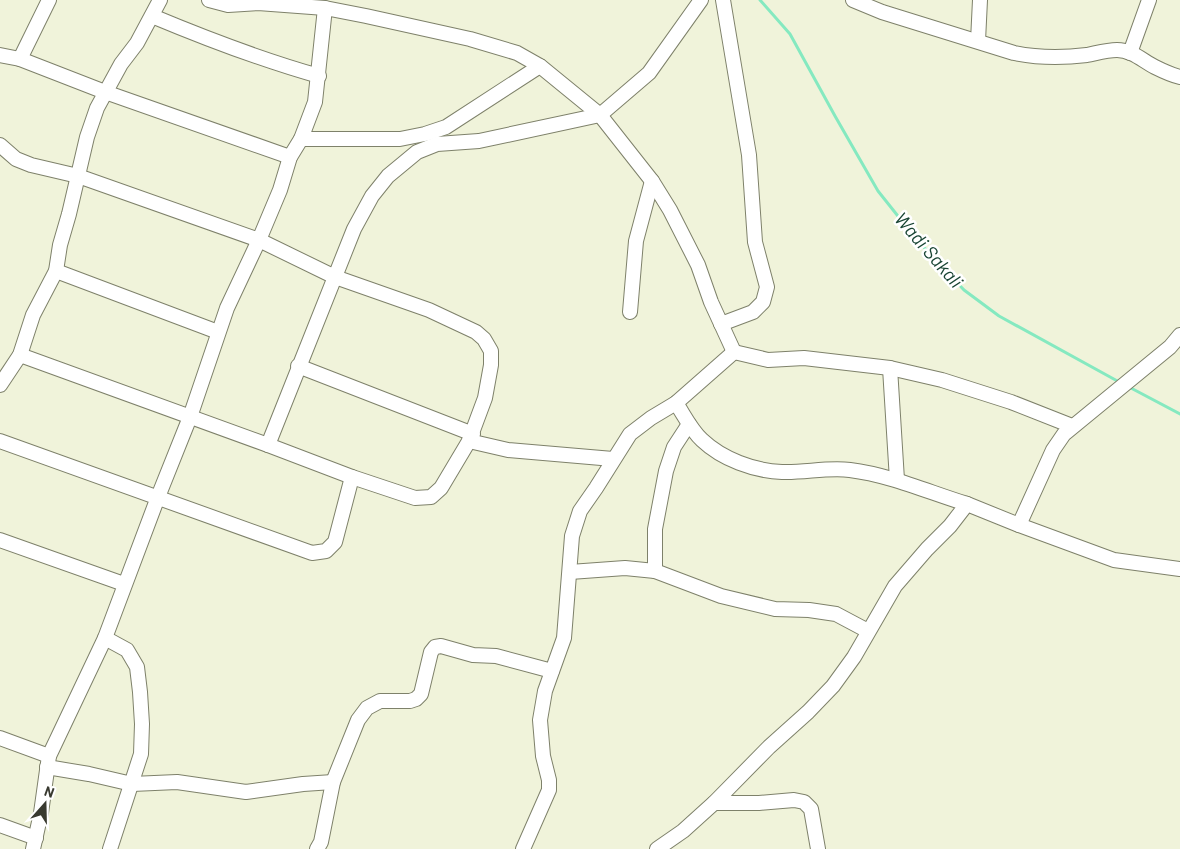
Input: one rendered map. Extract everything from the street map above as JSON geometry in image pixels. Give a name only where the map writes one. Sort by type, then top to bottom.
[{"type":"street","points":[[20,59],[49,0]]},
{"type":"street","points":[[0,385],[20,354],[33,315],[56,271],[60,245],[87,137],[97,108],[121,64],[137,43],[160,0]]},
{"type":"street","points":[[209,0],[228,5],[258,3],[325,8],[470,39],[517,53],[540,66],[600,115],[652,181],[670,210],[698,265],[720,324],[734,352]]},
{"type":"street","points":[[268,445],[354,229],[372,196],[388,176],[417,152],[437,144],[479,140],[600,115],[649,73],[701,0]]},
{"type":"street","points":[[720,324],[753,312],[763,302],[767,287],[755,242],[749,155],[723,0]]},
{"type":"street","points":[[853,0],[882,12],[1026,55],[1055,57],[1088,55],[1117,50],[1138,56],[1154,67],[1180,77]]},
{"type":"street","points":[[978,41],[980,0]]},
{"type":"street","points":[[1130,53],[1149,0]]},
{"type":"street","points":[[0,825],[34,844],[48,762],[105,638],[124,584],[190,417],[227,308],[259,240],[280,190],[290,157],[301,139],[315,102],[325,8]]},
{"type":"street","points":[[152,16],[216,43],[269,62],[319,76]]},
{"type":"street","points":[[0,55],[20,59],[105,92],[290,157]]},
{"type":"street","points":[[301,139],[400,139],[446,128],[540,66]]},
{"type":"street","points":[[426,134],[437,144]]},
{"type":"street","points":[[0,145],[16,159],[23,162],[78,176],[259,240],[336,277],[429,310],[476,332],[484,339],[491,351],[491,365],[485,398],[471,437],[441,488],[431,497],[415,498],[352,478],[268,445],[20,354]]},
{"type":"street","points":[[630,312],[636,241],[652,181]]},
{"type":"street","points":[[56,271],[218,332]]},
{"type":"street","points":[[1019,526],[1053,450],[1064,434],[1170,347],[1180,335]]},
{"type":"street","points":[[734,352],[768,360],[804,358],[890,368],[942,380],[1012,402],[1072,426]]},
{"type":"street","points":[[523,849],[549,790],[550,780],[543,756],[540,720],[544,691],[564,638],[572,536],[580,511],[630,434],[651,418],[676,403],[734,352]]},
{"type":"street","points":[[298,366],[471,437],[508,450],[613,459]]},
{"type":"street","points":[[890,368],[897,480]]},
{"type":"street","points":[[676,403],[702,440],[722,454],[738,462],[763,470],[782,472],[849,470],[897,480],[967,504],[1019,526],[1101,556],[1180,569]]},
{"type":"street","points":[[656,571],[655,529],[666,472],[674,447],[690,424]]},
{"type":"street","points":[[0,441],[312,553],[326,551],[335,542],[352,478]]},
{"type":"street","points":[[657,849],[683,831],[714,803],[768,747],[834,686],[854,657],[896,586],[927,548],[950,526],[967,504]]},
{"type":"street","points":[[0,540],[124,584]]},
{"type":"street","points":[[570,572],[625,568],[656,571],[721,596],[774,608],[836,614],[868,631]]},
{"type":"street","points":[[105,638],[127,650],[137,667],[140,692],[141,754],[110,849]]},
{"type":"street","points":[[317,849],[323,834],[334,782],[358,720],[367,708],[380,701],[410,701],[416,699],[421,694],[431,652],[434,647],[441,646],[473,655],[496,656],[552,671]]},
{"type":"street","points":[[0,738],[48,762],[132,784],[177,782],[246,792],[303,784],[334,782]]},
{"type":"street","points":[[714,803],[760,803],[794,800],[804,802],[811,809],[818,849]]},
{"type":"waterway","name":"Wadi Sakali","points":[[760,0],[790,34],[878,191],[917,240],[964,290],[999,316],[1121,383]]},
{"type":"waterway","name":"Wadi Sakali","points":[[1129,387],[1180,414]]}]
